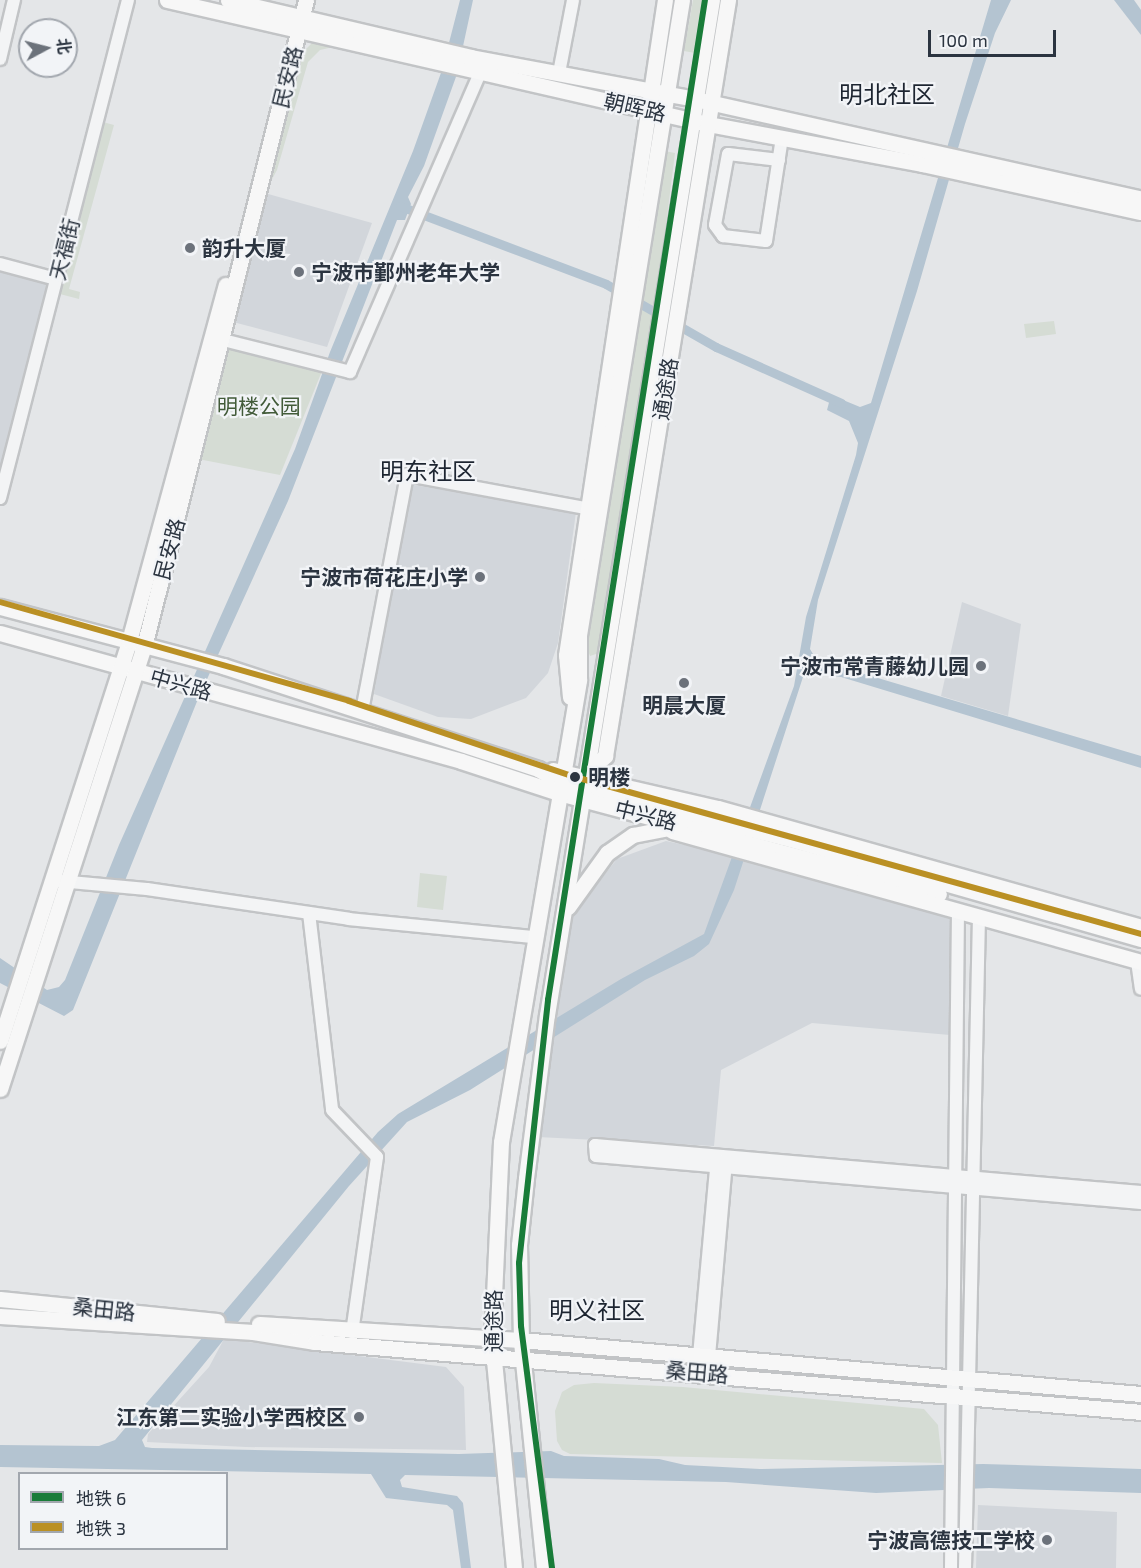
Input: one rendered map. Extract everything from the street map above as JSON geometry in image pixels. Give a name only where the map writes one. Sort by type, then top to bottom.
[{"type":"main road","name":"朝晖路","points":[[166,0],[297,24],[436,55],[708,124],[783,138],[925,159]]},
{"type":"main road","name":"朝晖路","points":[[228,0],[297,24]]},
{"type":"main road","name":"民安路","points":[[0,1041],[120,667],[137,643],[224,340],[297,24],[299,0]]},
{"type":"main road","name":"民安路","points":[[0,1089],[135,671],[137,643],[297,24],[306,0]]},
{"type":"main road","points":[[659,91],[666,0]]},
{"type":"main road","points":[[594,510],[628,332],[630,273],[655,112],[682,0]]},
{"type":"main road","name":"通途路","points":[[544,1568],[522,1357],[519,1245],[547,1014],[665,340],[666,286],[712,0]]},
{"type":"main road","name":"通途路","points":[[665,340],[678,304],[728,0]]},
{"type":"main road","name":"朝晖路","points":[[477,65],[559,73],[659,91],[925,159],[1141,199]]},
{"type":"main road","name":"朝晖路","points":[[977,170],[1141,212]]},
{"type":"main road","points":[[534,937],[579,680],[579,635],[618,312],[630,273]]},
{"type":"main road","name":"中兴路","points":[[0,607],[223,666],[538,769],[560,787],[586,788],[711,825],[780,842],[1140,960]]},
{"type":"main road","name":"中兴路","points":[[0,633],[461,761],[534,785],[586,788],[711,825],[1141,939]]},
{"type":"main road","name":"中兴路","points":[[586,788],[665,830],[711,825]]},
{"type":"main road","points":[[563,915],[607,852],[633,835],[665,830]]},
{"type":"main road","points":[[780,842],[958,911],[1140,960]]},
{"type":"main road","points":[[780,842],[1141,927]]},
{"type":"main road","name":"通途路","points":[[514,1568],[492,1340],[501,1142],[534,937]]},
{"type":"main road","name":"桑田路","points":[[0,1299],[207,1325]]},
{"type":"main road","name":"桑田路","points":[[0,1316],[207,1325]]},
{"type":"main road","points":[[207,1325],[254,1328]]},
{"type":"main road","name":"桑田路","points":[[254,1328],[521,1340],[1141,1394]]},
{"type":"main road","name":"桑田路","points":[[254,1328],[315,1342],[522,1357],[1141,1412]]},
{"type":"street","points":[[0,59],[14,0]]},
{"type":"street","name":"天福街","points":[[0,498],[128,0]]},
{"type":"street","points":[[559,73],[573,0]]},
{"type":"street","points":[[224,340],[348,372],[426,196],[477,65]]},
{"type":"street","points":[[779,160],[728,154],[715,225],[723,236],[766,242],[783,138]]},
{"type":"street","points":[[0,264],[56,279]]},
{"type":"street","points":[[362,711],[407,475],[594,510]]},
{"type":"street","points":[[51,880],[128,888],[309,913],[534,937]]},
{"type":"street","points":[[958,911],[955,1181],[962,1396],[968,1461],[965,1568]]},
{"type":"street","points":[[309,913],[332,1110],[362,1144],[377,1157],[352,1332]]},
{"type":"street","points":[[962,1378],[973,1183],[979,917]]},
{"type":"street","points":[[1140,960],[1141,989]]},
{"type":"street","points":[[721,1161],[596,1156],[595,1145],[721,1161],[955,1181],[1141,1203]]},
{"type":"street","points":[[704,1356],[721,1161]]},
{"type":"street","points":[[973,1183],[1141,1192]]},
{"type":"street","points":[[951,1568],[953,1461],[962,1396]]},
{"type":"shaded area","name":"宁波市鄞州老年大学","points":[[261,192],[372,223],[327,347],[233,322]]},
{"type":"shaded area","points":[[0,267],[52,281],[0,487]]},
{"type":"shaded area","name":"宁波市荷花庄小学","points":[[408,484],[576,512],[558,643],[548,673],[526,698],[471,719],[438,717],[374,694]]},
{"type":"shaded area","name":"宁波市常青藤幼儿园","points":[[962,602],[1021,624],[1008,716],[941,696]]},
{"type":"shaded area","points":[[666,841],[750,859],[953,914],[950,1035],[812,1023],[721,1070],[714,1146],[538,1137],[572,915],[617,859]]},
{"type":"shaded area","name":"江东第二实验小学西校区","points":[[224,1339],[446,1367],[464,1387],[466,1450],[246,1447],[147,1442],[148,1434],[209,1367]]},
{"type":"shaded area","name":"宁波高德技工学校","points":[[978,1505],[1117,1512],[1116,1568],[976,1568]]},
{"type":"green space","points":[[693,0],[704,0],[695,53],[684,51]]},
{"type":"green space","points":[[332,42],[333,47],[320,50],[308,62],[277,170],[270,183],[265,182],[299,56],[312,43]]},
{"type":"green space","points":[[99,121],[114,125],[69,289],[80,292],[79,299],[56,293]]},
{"type":"green space","points":[[664,151],[675,153],[659,281],[599,653],[590,656],[585,642]]},
{"type":"green space","points":[[1054,321],[1056,334],[1026,338],[1024,324]]},
{"type":"green space","name":"明楼公园","points":[[227,347],[322,371],[280,475],[198,459]]},
{"type":"green space","points":[[420,873],[447,876],[443,910],[417,907]]},
{"type":"green space","points":[[594,1383],[683,1387],[924,1409],[938,1425],[942,1463],[570,1454],[562,1450],[557,1441],[555,1411],[562,1392],[574,1385]]},
{"type":"water","points":[[460,0],[473,0],[457,74],[424,166],[408,197],[411,204],[405,220],[397,220],[288,501],[198,699],[73,1010],[64,1016],[0,983],[0,958],[47,990],[59,987],[65,980],[119,845],[295,449],[330,352],[413,151],[442,70]]},
{"type":"water","points":[[991,0],[1011,0],[995,33],[965,124],[917,291],[818,600],[810,649],[816,659],[827,663],[1141,756],[1141,768],[841,677],[815,673],[803,677],[734,890],[709,944],[694,956],[645,980],[470,1090],[407,1122],[349,1186],[142,1440],[145,1447],[152,1448],[459,1454],[551,1451],[564,1456],[659,1459],[685,1465],[760,1469],[983,1464],[1141,1469],[1141,1493],[989,1488],[876,1493],[726,1482],[405,1475],[400,1480],[402,1487],[457,1496],[463,1503],[471,1568],[461,1568],[453,1510],[447,1505],[386,1498],[371,1474],[0,1467],[0,1445],[99,1446],[115,1440],[378,1132],[398,1114],[621,979],[704,934],[794,686],[806,617],[856,455],[858,443],[849,421],[827,410],[831,395],[860,407],[871,403]]},
{"type":"water","points":[[1114,0],[1134,0],[1141,10],[1141,35]]},
{"type":"waterway","points":[[400,206],[606,284],[716,347],[841,403]]},
{"type":"metro line","name":"6","points":[[552,1568],[521,1326],[519,1263],[548,1000],[705,0]]},
{"type":"metro line","name":"3","points":[[0,602],[349,701],[575,777],[1141,934]]},
{"type":"place","name":"韵升大厦","points":[[190,248]]},
{"type":"place","name":"宁波市鄞州老年大学","points":[[299,272]]},
{"type":"place","name":"宁波市荷花庄小学","points":[[480,577]]},
{"type":"place","name":"宁波市常青藤幼儿园","points":[[981,666]]},
{"type":"place","name":"明晨大厦","points":[[684,683]]},
{"type":"place","name":"明楼","points":[[575,777]]},
{"type":"place","name":"江东第二实验小学西校区","points":[[359,1417]]},
{"type":"place","name":"宁波高德技工学校","points":[[1047,1540]]},
{"type":"district","name":"明北社区","points":[[887,94]]},
{"type":"district","name":"明东社区","points":[[428,471]]},
{"type":"district","name":"明义社区","points":[[597,1310]]}]
